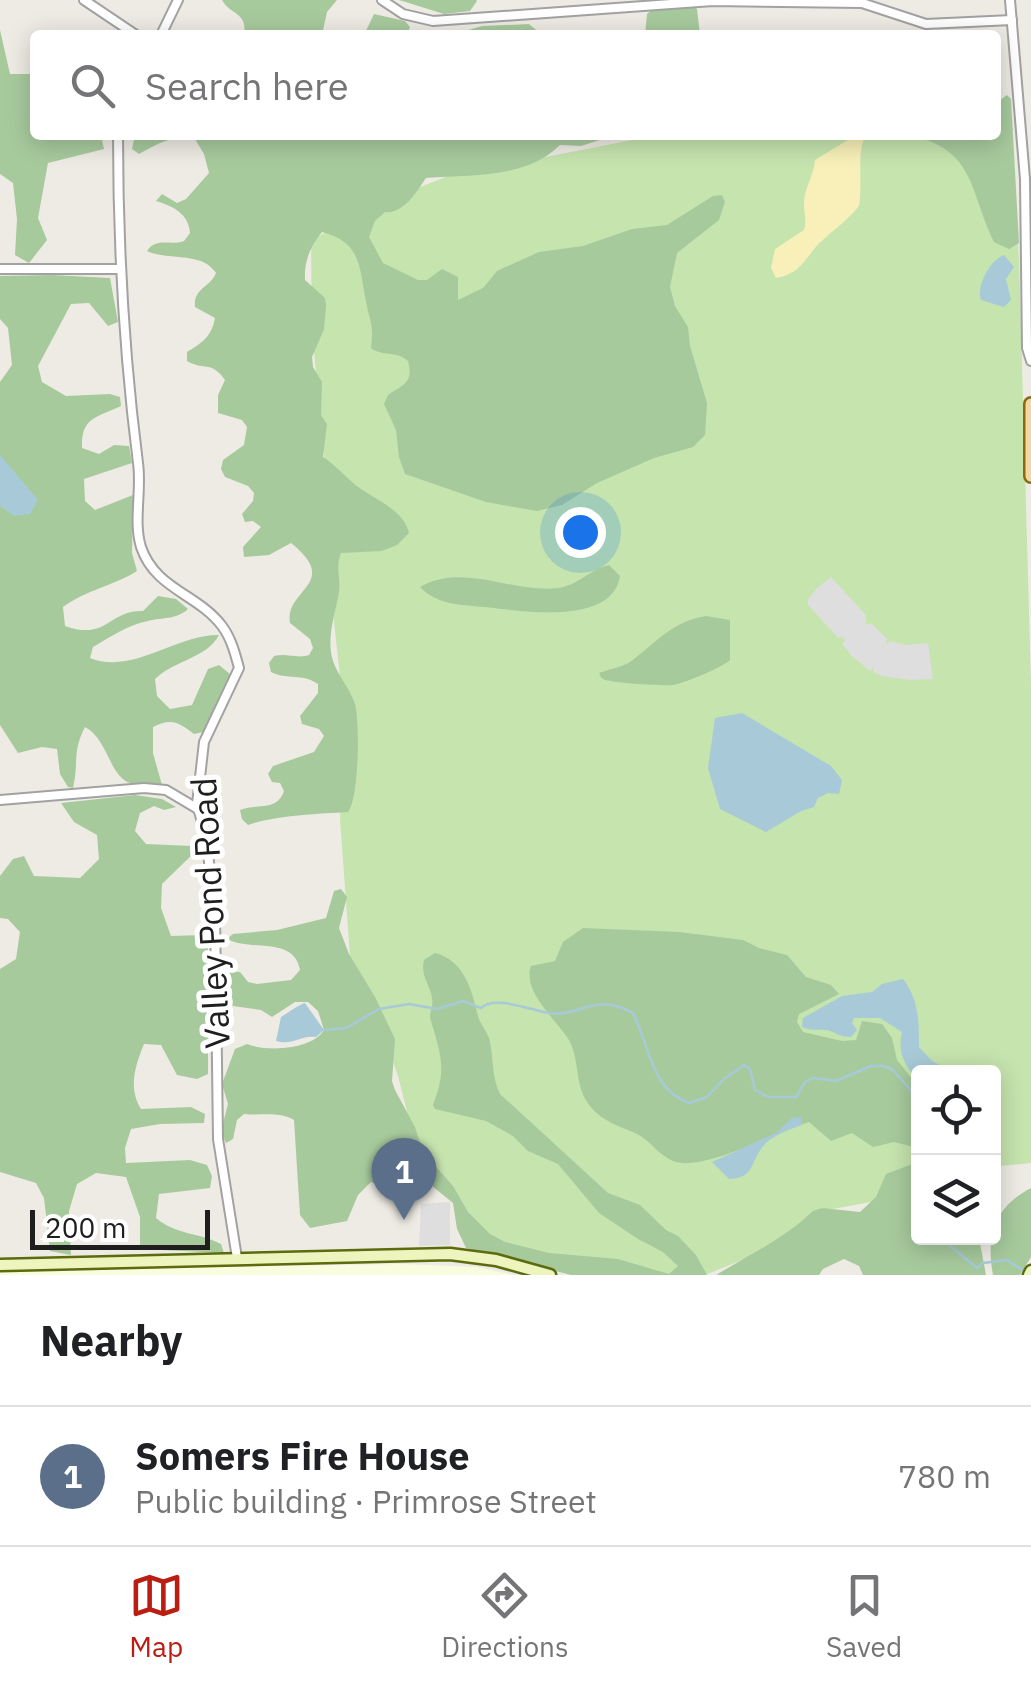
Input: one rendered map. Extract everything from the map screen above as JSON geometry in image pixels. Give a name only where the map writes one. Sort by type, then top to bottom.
[{"type":"main road","points":[[1031,404],[1031,476]]},
{"type":"main road","points":[[0,1265],[450,1254],[496,1260],[550,1275]]},
{"type":"street","points":[[84,0],[129,30]]},
{"type":"street","points":[[163,30],[178,0]]},
{"type":"street","points":[[382,0],[403,14],[434,21],[713,1],[862,3],[926,24],[1012,20]]},
{"type":"street","points":[[1010,0],[1024,168],[1027,348],[1031,361]]},
{"type":"street","name":"Valley Pond Road","points":[[118,140],[120,269],[139,466],[142,548],[161,580],[220,623],[231,641],[239,668],[204,742],[198,809],[206,837],[214,912],[218,1139],[237,1258]]},
{"type":"street","points":[[0,269],[120,269]]},
{"type":"street","points":[[0,800],[144,788],[166,790],[198,809]]},
{"type":"shaded area","points":[[831,577],[866,615],[866,625],[871,623],[887,639],[886,644],[928,643],[933,679],[882,676],[873,672],[874,667],[870,671],[852,656],[842,644],[845,640],[838,638],[808,605],[817,588]]},
{"type":"shaded area","points":[[450,1202],[450,1245],[419,1246],[421,1204]]},
{"type":"shaded area","points":[[400,1264],[477,1267],[514,1275],[0,1275],[0,1271]]},
{"type":"green space","points":[[222,0],[337,0],[327,12],[323,30],[245,30],[241,18]]},
{"type":"green space","points":[[399,0],[477,1],[470,11],[444,14]]},
{"type":"green space","points":[[690,5],[697,9],[699,30],[645,30],[647,14],[654,8]]},
{"type":"green space","points":[[374,14],[405,21],[410,27],[409,30],[366,30]]},
{"type":"green space","points":[[529,24],[536,30],[468,30]]},
{"type":"green space","points":[[0,30],[10,74],[30,74],[30,140],[102,140],[104,149],[48,163],[38,218],[47,240],[29,263],[15,255],[13,183],[0,174]]},
{"type":"green space","points":[[1007,95],[1011,99],[1019,243],[1009,249],[994,242],[958,160],[946,149],[925,140],[1001,140],[1001,99]]},
{"type":"green space","points":[[134,140],[170,140],[139,154],[132,149]]},
{"type":"green space","points":[[196,140],[600,140],[581,146],[560,145],[531,164],[515,169],[426,178],[403,206],[385,212],[375,221],[369,237],[383,263],[418,280],[427,280],[442,269],[458,277],[458,300],[483,288],[497,271],[539,252],[583,246],[632,229],[667,225],[713,196],[722,195],[725,202],[719,220],[677,253],[670,287],[675,306],[688,327],[707,403],[705,435],[693,447],[654,458],[597,483],[562,505],[537,511],[486,502],[405,474],[396,430],[384,404],[388,395],[408,379],[408,361],[371,348],[371,323],[360,267],[352,250],[335,236],[322,232],[314,243],[305,280],[325,298],[326,306],[324,329],[312,357],[322,382],[321,415],[327,424],[323,457],[396,512],[409,533],[397,545],[382,551],[341,553],[339,558],[339,592],[330,644],[335,666],[355,704],[358,726],[356,777],[348,812],[284,817],[248,825],[240,810],[277,802],[284,791],[268,774],[273,766],[314,752],[324,736],[319,729],[302,724],[300,716],[318,693],[318,684],[271,672],[269,663],[274,656],[309,655],[313,648],[310,639],[290,623],[290,611],[312,577],[312,568],[291,543],[269,555],[244,557],[243,547],[261,527],[253,521],[245,522],[242,514],[253,501],[254,493],[248,486],[225,477],[221,469],[223,460],[244,445],[247,427],[242,420],[218,413],[218,395],[225,380],[220,374],[187,361],[187,352],[205,338],[214,324],[215,318],[195,307],[195,301],[216,273],[194,259],[147,251],[159,243],[184,241],[190,233],[179,212],[156,201],[162,194],[177,203],[186,199],[209,173]]},
{"type":"green space","points":[[632,140],[949,140],[1017,231],[1031,684],[1031,1163],[1001,1166],[1001,1065],[911,1065],[911,1170],[871,1202],[816,1212],[776,1246],[705,1275],[605,1275],[475,1234],[417,1151],[398,1076],[369,993],[351,970],[340,819],[344,714],[333,612],[335,537],[312,330],[311,241],[362,210],[448,176]]},
{"type":"green space","points":[[0,276],[110,278],[118,322],[108,326],[89,303],[71,304],[38,366],[42,382],[66,396],[120,397],[121,406],[87,424],[82,448],[99,454],[114,445],[129,446],[132,463],[84,479],[85,501],[95,510],[133,495],[132,553],[137,571],[63,607],[65,626],[79,630],[99,628],[122,615],[143,611],[158,596],[176,599],[188,609],[174,617],[119,632],[93,647],[90,658],[106,662],[139,658],[203,636],[219,635],[207,649],[155,679],[157,696],[170,709],[192,705],[208,669],[219,665],[230,674],[229,686],[203,732],[194,734],[170,722],[153,727],[153,753],[162,785],[134,784],[123,779],[99,740],[85,727],[77,750],[73,788],[68,787],[60,774],[57,749],[42,747],[18,753],[0,725],[0,382],[12,365],[8,328],[0,319]]},
{"type":"green space","points":[[609,565],[620,576],[614,591],[602,602],[567,612],[455,604],[427,594],[420,587],[453,577],[559,588]]},
{"type":"green space","points":[[706,616],[730,620],[730,660],[720,667],[673,685],[615,682],[603,679],[599,673],[630,662],[674,628]]},
{"type":"green space","points":[[135,795],[162,799],[176,807],[164,810],[154,806],[140,813],[135,831],[146,844],[192,846],[195,852],[162,884],[161,908],[171,936],[203,935],[208,945],[208,1074],[197,1079],[177,1075],[161,1045],[144,1044],[134,1085],[141,1109],[191,1107],[205,1114],[204,1123],[131,1129],[125,1148],[126,1163],[190,1160],[207,1165],[212,1176],[210,1188],[159,1194],[156,1218],[171,1228],[221,1244],[224,1253],[140,1249],[140,1217],[126,1177],[96,1173],[77,1184],[69,1211],[71,1255],[50,1251],[44,1198],[36,1183],[0,1172],[0,969],[16,959],[20,932],[8,919],[0,918],[0,876],[13,859],[24,856],[34,876],[80,878],[99,859],[97,835],[74,822],[61,803]]},
{"type":"green space","points":[[341,889],[347,897],[339,928],[395,1039],[395,1090],[423,1152],[453,1186],[468,1212],[490,1234],[505,1242],[549,1253],[618,1259],[669,1274],[678,1266],[663,1252],[599,1213],[558,1164],[528,1151],[513,1136],[486,1121],[435,1109],[441,1063],[430,1018],[432,998],[423,966],[424,960],[435,953],[453,962],[469,986],[489,1038],[500,1094],[608,1193],[640,1205],[678,1236],[696,1255],[707,1275],[571,1275],[466,1248],[457,1229],[453,1203],[421,1177],[403,1189],[371,1182],[358,1195],[347,1221],[310,1228],[300,1215],[294,1120],[244,1114],[237,1120],[233,1139],[226,1143],[221,1131],[228,1104],[222,1084],[235,1049],[247,1044],[277,1048],[300,1045],[324,1030],[318,1011],[308,1002],[295,1002],[272,1017],[261,1010],[226,1005],[223,988],[228,971],[240,972],[248,982],[257,984],[291,980],[300,970],[296,959],[281,949],[227,939],[233,934],[277,930],[326,918],[334,891]]},
{"type":"green space","points":[[583,928],[679,932],[743,940],[787,955],[806,977],[831,985],[839,994],[799,1014],[797,1022],[803,1032],[842,1041],[856,1040],[862,1021],[882,1024],[892,1038],[897,1060],[911,1077],[911,1146],[894,1142],[873,1147],[852,1133],[831,1141],[809,1122],[721,1156],[686,1163],[673,1161],[642,1137],[603,1118],[587,1102],[571,1044],[535,994],[529,975],[531,966],[555,961],[563,942]]},
{"type":"green space","points":[[911,1165],[911,1245],[980,1245],[986,1275],[863,1275],[859,1266],[844,1259],[819,1275],[716,1275],[779,1238],[813,1211],[822,1208],[860,1212],[876,1197],[886,1174]]},
{"type":"green space","points":[[1031,1188],[1031,1257],[1020,1275],[993,1275],[991,1245],[1001,1245],[1001,1213]]},
{"type":"sand","points":[[848,140],[864,140],[859,206],[799,267],[776,278],[771,268],[775,249],[804,230],[804,199],[815,160]]},
{"type":"water","points":[[1004,255],[1014,267],[1006,279],[1011,300],[1004,307],[981,300],[980,294],[989,268]]},
{"type":"water","points":[[0,455],[38,500],[30,514],[14,516],[0,506]]},
{"type":"water","points":[[742,713],[831,766],[842,780],[839,794],[828,793],[818,798],[814,807],[766,832],[720,809],[708,768],[715,718]]},
{"type":"water","points":[[903,979],[915,1003],[919,1047],[940,1065],[911,1065],[911,1072],[903,1059],[902,1032],[880,1018],[854,1018],[852,1023],[857,1030],[851,1037],[802,1027],[803,1018],[842,996],[872,992],[882,984]]},
{"type":"water","points":[[305,1003],[324,1030],[316,1037],[276,1041],[281,1017]]},
{"type":"water","points":[[801,1117],[802,1125],[765,1144],[743,1176],[729,1179],[712,1162],[776,1133],[792,1118]]},
{"type":"waterway","points":[[324,1030],[346,1028],[379,1009],[409,1004],[437,1009],[463,1001],[481,1008],[503,1003],[560,1014],[608,1004],[633,1013],[659,1077],[676,1097],[689,1103],[707,1097],[744,1065],[750,1069],[755,1090],[768,1097],[796,1097],[805,1082],[813,1078],[836,1081],[871,1066],[892,1069],[911,1090]]},
{"type":"waterway","points":[[950,1245],[977,1268],[983,1263],[1007,1260],[1026,1272]]},
{"type":"place","name":"Somers Fire House","points":[[404,1220]]}]
